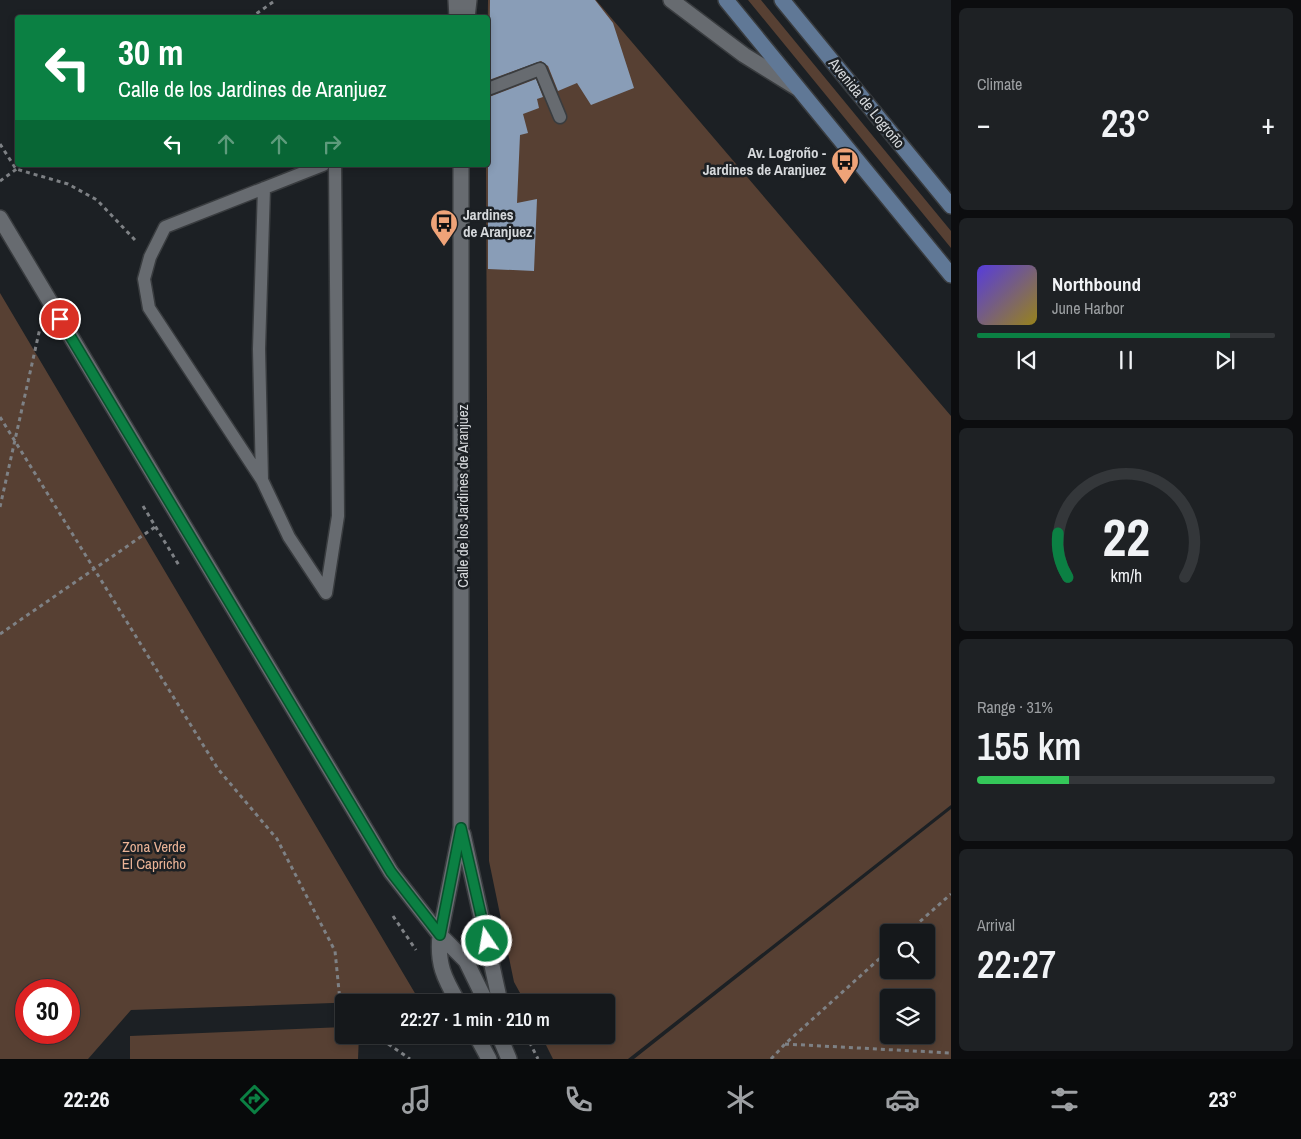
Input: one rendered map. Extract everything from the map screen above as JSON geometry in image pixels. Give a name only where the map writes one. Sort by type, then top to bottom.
[{"type":"main road","points":[[726,0],[951,275]]},
{"type":"main road","name":"Avenida de Logroño","points":[[782,0],[951,206]]},
{"type":"street","points":[[671,0],[744,55],[798,88]]},
{"type":"street","name":"Calle de los Jardines de Aranjuez","points":[[454,994],[440,968],[438,953],[461,828],[461,167]]},
{"type":"street","points":[[0,218],[391,872],[440,935],[466,961],[482,994]]},
{"type":"street","name":"Calle de los Jardines de Aranjuez","points":[[461,828],[498,994]]},
{"type":"street","points":[[481,1044],[489,1059]]},
{"type":"street","points":[[503,1044],[509,1059]]},
{"type":"street","points":[[507,1044],[509,1059]]},
{"type":"lane","points":[[490,88],[540,69],[560,117]]},
{"type":"lane","points":[[318,167],[165,227],[150,256],[144,279],[149,308],[262,480],[289,537],[326,593],[338,516],[335,167]]},
{"type":"lane","points":[[262,480],[259,349],[264,188]]},
{"type":"path","points":[[254,15],[276,0]]},
{"type":"path","points":[[0,144],[16,169],[68,184],[97,200],[150,256]]},
{"type":"path","points":[[0,181],[19,167]]},
{"type":"path","points":[[0,507],[40,325]]},
{"type":"path","points":[[0,417],[218,769],[277,839],[335,952],[339,994]]},
{"type":"path","points":[[0,634],[155,527]]},
{"type":"path","points":[[917,924],[951,894]]},
{"type":"path","points":[[771,1059],[785,1044],[880,958]]},
{"type":"path","points":[[388,1044],[410,1059]]},
{"type":"path","points":[[530,1044],[538,1059]]},
{"type":"path","points":[[785,1044],[951,1053]]},
{"type":"green space","points":[[488,0],[596,0],[951,416],[951,805],[628,1059],[553,1059],[546,1044],[615,1044],[615,994],[521,994],[514,982],[489,861],[486,167],[490,167],[490,15],[488,15]]},
{"type":"green space","points":[[748,0],[761,0],[951,231],[951,248]]},
{"type":"green space","name":"Zona Verde El Capricho","points":[[0,293],[415,994],[335,994],[335,1003],[131,1010],[88,1059],[0,1059]]},
{"type":"green space","points":[[951,809],[951,1059],[634,1059]]},
{"type":"green space","points":[[335,1027],[335,1044],[359,1044],[358,1059],[130,1059],[130,1036]]},
{"type":"building","points":[[490,0],[595,0],[613,23],[634,88],[591,105],[577,83],[558,91],[548,66],[541,61],[490,80]]},
{"type":"building","points":[[536,79],[543,97],[537,99],[539,108],[523,114],[528,133],[520,135],[517,203],[537,199],[534,271],[488,269],[490,97]]},
{"type":"place","name":"Av. Logroño - Jardines de Aranjuez","points":[[845,185]]},
{"type":"place","name":"Jardines de Aranjuez","points":[[444,247]]},
{"type":"route","points":[[60,319],[391,872],[440,935],[461,828],[487,941]]}]
